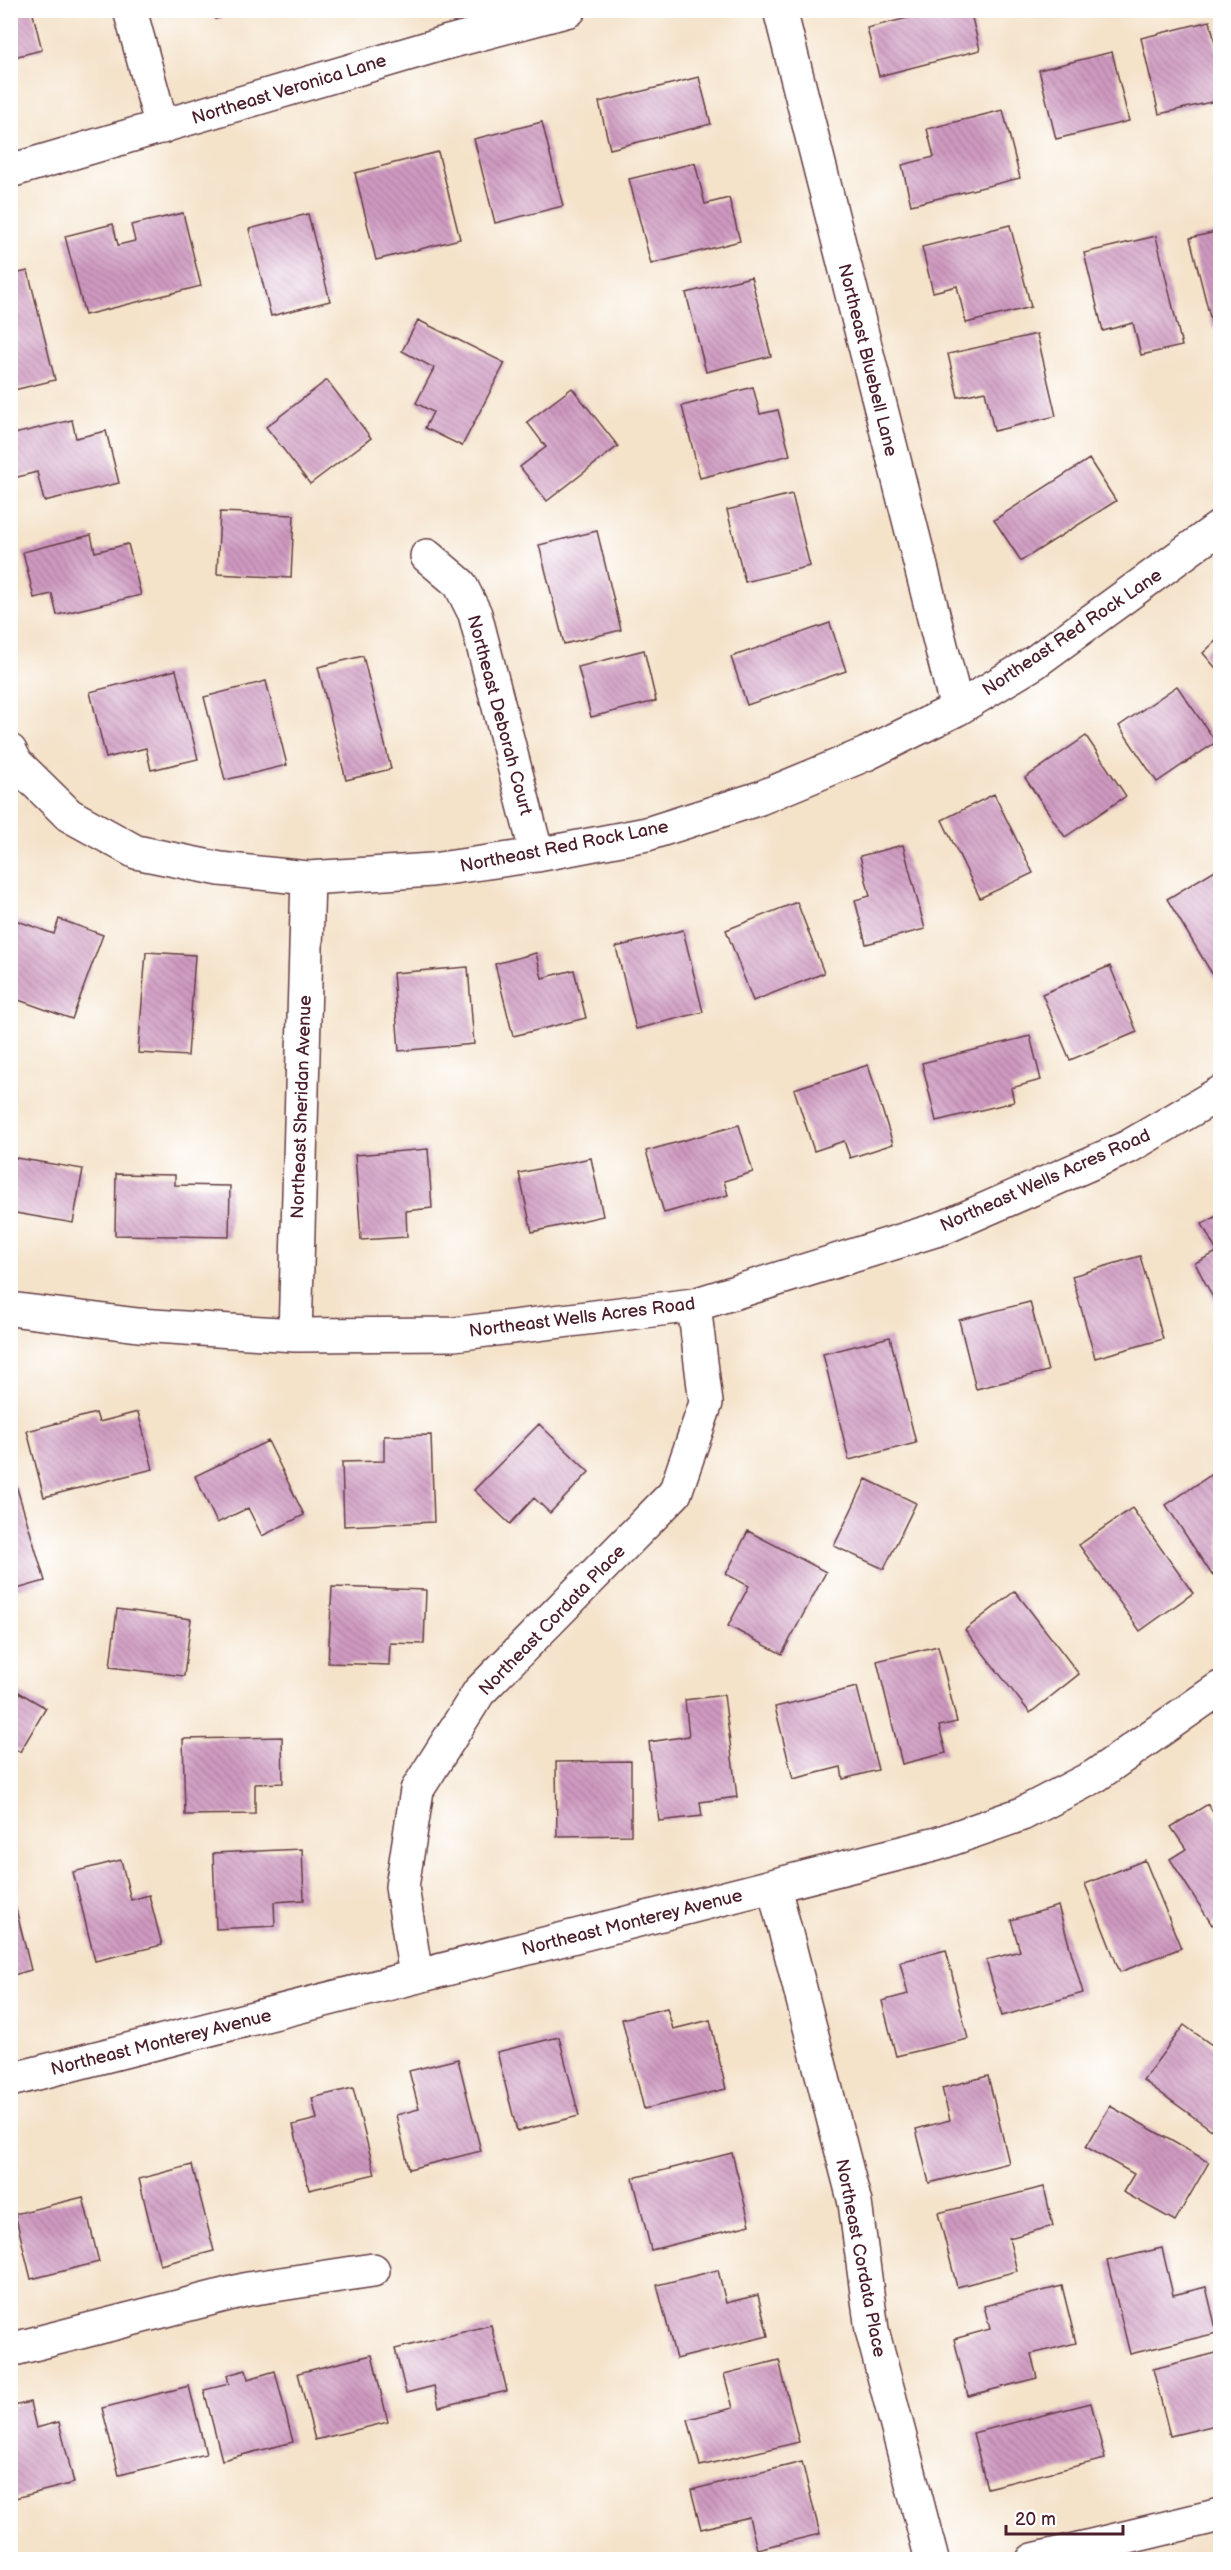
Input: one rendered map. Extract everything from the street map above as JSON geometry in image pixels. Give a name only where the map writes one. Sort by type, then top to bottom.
[{"type":"street","points":[[130,10],[162,127]]},
{"type":"street","name":"Northeast Veronica Lane","points":[[10,171],[445,43],[569,10]]},
{"type":"street","name":"Northeast Bluebell Lane","points":[[780,10],[957,709]]},
{"type":"street","name":"Northeast Red Rock Lane","points":[[10,752],[16,763],[69,815],[136,852],[219,869],[308,878],[432,870],[537,855],[647,834],[760,798],[866,754],[957,709],[1035,662],[1221,527]]},
{"type":"street","name":"Northeast Deborah Court","points":[[427,556],[460,584],[475,614],[537,855]]},
{"type":"street","name":"Northeast Sheridan Avenue","points":[[295,1335],[308,878]]},
{"type":"street","name":"Northeast Wells Acres Road","points":[[10,1309],[138,1325],[295,1335],[454,1334],[694,1305],[945,1227],[1128,1147],[1221,1093]]},
{"type":"street","name":"Northeast Cordata Place","points":[[416,1976],[402,1887],[417,1790],[479,1692],[675,1493],[706,1403],[694,1305]]},
{"type":"street","name":"Northeast Monterey Avenue","points":[[10,2080],[938,1844],[1022,1814],[1095,1776],[1221,1688]]},
{"type":"street","name":"Northeast Cordata Place","points":[[774,1887],[855,2203],[872,2330],[932,2559]]},
{"type":"street","points":[[10,2350],[248,2289],[373,2270]]},
{"type":"street","points":[[1033,2559],[1221,2515]]},
{"type":"building","points":[[10,10],[32,10],[42,50],[10,58]]},
{"type":"building","points":[[212,10],[247,10],[247,11],[215,19]]},
{"type":"building","points":[[940,10],[970,10],[980,50],[879,76],[867,28]]},
{"type":"building","points":[[1210,21],[1220,65],[1220,100],[1159,114],[1141,38]]},
{"type":"building","points":[[1112,52],[1129,121],[1056,139],[1039,70]]},
{"type":"building","points":[[699,77],[711,124],[610,149],[599,102]]},
{"type":"building","points":[[1003,110],[1020,178],[911,205],[902,165],[934,157],[927,129]]},
{"type":"building","points":[[542,122],[563,206],[495,223],[474,139]]},
{"type":"building","points":[[438,152],[460,239],[376,260],[355,173]]},
{"type":"building","points":[[695,163],[705,204],[729,198],[740,241],[651,264],[629,179]]},
{"type":"building","points":[[183,213],[201,286],[85,315],[65,236],[113,224],[118,245],[135,241],[131,225]]},
{"type":"building","points":[[308,214],[330,301],[271,316],[249,229]]},
{"type":"building","points":[[1010,225],[1031,307],[966,323],[957,286],[933,292],[922,247]]},
{"type":"building","points":[[1220,231],[1220,327],[1213,329],[1190,238]]},
{"type":"building","points":[[1156,236],[1182,346],[1141,355],[1133,323],[1103,331],[1084,253]]},
{"type":"building","points":[[28,271],[55,380],[10,391],[10,275]]},
{"type":"building","points":[[751,277],[771,356],[706,372],[686,293]]},
{"type":"building","points":[[418,320],[505,363],[462,446],[425,428],[433,412],[416,403],[434,368],[402,351]]},
{"type":"building","points":[[1037,334],[1056,416],[994,431],[985,391],[958,397],[948,354]]},
{"type":"building","points":[[327,380],[371,438],[310,484],[266,427]]},
{"type":"building","points":[[753,387],[760,414],[778,410],[790,455],[700,478],[682,406]]},
{"type":"building","points":[[572,388],[618,446],[547,501],[520,467],[546,447],[527,422]]},
{"type":"building","points":[[72,420],[76,438],[106,431],[119,483],[44,501],[37,472],[10,479],[10,435]]},
{"type":"building","points":[[1089,459],[1116,501],[1021,561],[994,520]]},
{"type":"building","points":[[792,494],[810,566],[745,582],[727,510]]},
{"type":"building","points":[[220,512],[294,515],[291,578],[217,574]]},
{"type":"building","points":[[597,531],[621,630],[564,644],[539,545]]},
{"type":"building","points":[[91,535],[95,552],[128,544],[141,595],[57,615],[52,594],[34,598],[23,552]]},
{"type":"building","points":[[830,623],[846,671],[747,705],[731,657]]},
{"type":"building","points":[[1220,637],[1220,673],[1203,653]]},
{"type":"building","points":[[644,650],[656,701],[591,717],[578,667]]},
{"type":"building","points":[[363,656],[391,769],[346,780],[318,667]]},
{"type":"building","points":[[176,670],[198,759],[151,770],[146,748],[106,758],[90,692]]},
{"type":"building","points":[[266,681],[287,765],[225,780],[204,697]]},
{"type":"building","points":[[1177,686],[1216,742],[1157,782],[1119,726]]},
{"type":"building","points":[[1086,736],[1126,796],[1065,837],[1025,778]]},
{"type":"building","points":[[994,794],[1033,873],[980,898],[942,820]]},
{"type":"building","points":[[903,845],[925,929],[866,944],[855,900],[870,896],[860,856]]},
{"type":"building","points":[[1220,867],[1220,979],[1217,982],[1167,899]]},
{"type":"building","points":[[797,902],[824,973],[753,1001],[726,930]]},
{"type":"building","points":[[59,919],[103,935],[72,1019],[10,997],[10,932],[15,920],[54,934]]},
{"type":"building","points":[[683,930],[703,1012],[636,1029],[616,947]]},
{"type":"building","points":[[146,952],[195,955],[188,1056],[138,1053]]},
{"type":"building","points":[[536,953],[542,978],[574,970],[586,1018],[513,1036],[495,964]]},
{"type":"building","points":[[1110,966],[1137,1032],[1070,1060],[1042,994]]},
{"type":"building","points":[[468,967],[474,1044],[399,1051],[393,973]]},
{"type":"building","points":[[1030,1036],[1041,1080],[1011,1088],[1014,1102],[936,1121],[922,1063]]},
{"type":"building","points":[[868,1065],[893,1144],[850,1158],[844,1141],[814,1151],[794,1089]]},
{"type":"building","points":[[739,1125],[753,1172],[724,1181],[728,1195],[664,1213],[646,1151]]},
{"type":"building","points":[[428,1149],[432,1208],[406,1211],[407,1237],[361,1240],[355,1155]]},
{"type":"building","points":[[10,1157],[83,1169],[73,1223],[10,1212]]},
{"type":"building","points":[[591,1158],[603,1216],[532,1232],[519,1173]]},
{"type":"building","points":[[116,1174],[175,1175],[175,1185],[230,1186],[229,1237],[115,1235]]},
{"type":"building","points":[[1220,1214],[1220,1311],[1195,1263],[1217,1252],[1202,1224]]},
{"type":"building","points":[[1140,1256],[1163,1339],[1095,1358],[1072,1276]]},
{"type":"building","points":[[1030,1302],[1048,1371],[976,1389],[959,1320]]},
{"type":"building","points":[[890,1337],[916,1443],[849,1460],[823,1354]]},
{"type":"building","points":[[138,1412],[153,1469],[44,1497],[27,1431],[96,1413],[99,1422]]},
{"type":"building","points":[[539,1424],[589,1472],[550,1513],[534,1498],[510,1524],[474,1490]]},
{"type":"building","points":[[431,1435],[434,1522],[344,1526],[342,1462],[384,1461],[384,1436]]},
{"type":"building","points":[[268,1441],[304,1515],[262,1536],[248,1508],[217,1523],[195,1476]]},
{"type":"building","points":[[1220,1469],[1220,1570],[1212,1575],[1166,1505]]},
{"type":"building","points":[[866,1479],[916,1503],[884,1569],[834,1546]]},
{"type":"building","points":[[16,1485],[45,1581],[10,1591],[10,1486]]},
{"type":"building","points":[[1132,1508],[1193,1593],[1140,1631],[1079,1545]]},
{"type":"building","points":[[748,1531],[826,1572],[782,1654],[728,1626],[749,1586],[726,1574]]},
{"type":"building","points":[[332,1587],[426,1590],[424,1644],[390,1643],[389,1665],[328,1663]]},
{"type":"building","points":[[1015,1591],[1079,1674],[1030,1713],[965,1630]]},
{"type":"building","points":[[117,1609],[191,1619],[184,1676],[110,1667]]},
{"type":"building","points":[[938,1646],[957,1722],[939,1726],[946,1753],[902,1764],[877,1661]]},
{"type":"building","points":[[10,1687],[46,1708],[20,1752],[10,1746]]},
{"type":"building","points":[[857,1687],[878,1770],[843,1779],[841,1767],[793,1779],[775,1707]]},
{"type":"building","points":[[724,1695],[737,1797],[700,1802],[702,1816],[659,1821],[649,1742],[689,1736],[685,1700]]},
{"type":"building","points":[[282,1737],[283,1783],[255,1784],[255,1814],[185,1815],[183,1739]]},
{"type":"building","points":[[631,1761],[631,1835],[557,1836],[556,1762]]},
{"type":"building","points":[[1208,1804],[1220,1824],[1220,1920],[1212,1925],[1170,1859],[1186,1849],[1171,1827]]},
{"type":"building","points":[[302,1849],[304,1900],[274,1902],[275,1926],[216,1929],[213,1853]]},
{"type":"building","points":[[121,1860],[131,1900],[149,1895],[162,1945],[95,1961],[73,1872]]},
{"type":"building","points":[[1145,1860],[1181,1948],[1120,1972],[1085,1884]]},
{"type":"building","points":[[14,1901],[31,1970],[10,1976],[10,1902]]},
{"type":"building","points":[[1058,1906],[1083,1993],[1002,2016],[986,1960],[1020,1951],[1011,1920]]},
{"type":"building","points":[[946,1950],[968,2039],[896,2056],[882,2001],[908,1994],[900,1962]]},
{"type":"building","points":[[667,2008],[673,2029],[710,2020],[726,2089],[644,2109],[622,2019]]},
{"type":"building","points":[[1184,2025],[1220,2051],[1220,2136],[1143,2080]]},
{"type":"building","points":[[559,2037],[579,2116],[517,2131],[497,2052]]},
{"type":"building","points":[[458,2059],[481,2151],[409,2169],[396,2115],[419,2109],[409,2071]]},
{"type":"building","points":[[988,2076],[1009,2163],[929,2183],[916,2129],[950,2120],[942,2088]]},
{"type":"building","points":[[353,2088],[375,2174],[309,2190],[293,2125],[317,2119],[312,2098]]},
{"type":"building","points":[[1110,2106],[1209,2162],[1175,2221],[1123,2192],[1134,2174],[1086,2147]]},
{"type":"building","points":[[732,2153],[750,2225],[651,2250],[633,2178]]},
{"type":"building","points":[[192,2165],[214,2251],[160,2265],[139,2179]]},
{"type":"building","points":[[1044,2187],[1053,2226],[1009,2238],[1017,2271],[957,2287],[938,2213]]},
{"type":"building","points":[[83,2197],[99,2262],[31,2279],[15,2214]]},
{"type":"building","points":[[1162,2248],[1173,2295],[1206,2287],[1217,2333],[1130,2354],[1107,2261]]},
{"type":"building","points":[[718,2270],[726,2303],[758,2295],[768,2336],[676,2359],[657,2285]]},
{"type":"building","points":[[1062,2286],[1076,2343],[1031,2354],[1037,2378],[968,2396],[954,2339],[990,2329],[984,2306]]},
{"type":"building","points":[[491,2325],[507,2391],[439,2407],[434,2386],[406,2393],[395,2349]]},
{"type":"building","points":[[1220,2352],[1220,2424],[1170,2436],[1153,2369]]},
{"type":"building","points":[[372,2355],[388,2422],[315,2440],[298,2373]]},
{"type":"building","points":[[779,2360],[799,2442],[700,2466],[688,2419],[733,2408],[724,2374]]},
{"type":"building","points":[[246,2370],[248,2379],[275,2371],[293,2442],[222,2460],[204,2390],[229,2384],[227,2375]]},
{"type":"building","points":[[189,2386],[206,2454],[119,2475],[102,2408]]},
{"type":"building","points":[[30,2402],[36,2428],[59,2422],[74,2483],[15,2498],[10,2480],[10,2407]]},
{"type":"building","points":[[1091,2403],[1105,2459],[987,2488],[973,2433]]},
{"type":"building","points":[[802,2462],[820,2534],[757,2549],[749,2517],[701,2529],[691,2490]]}]
